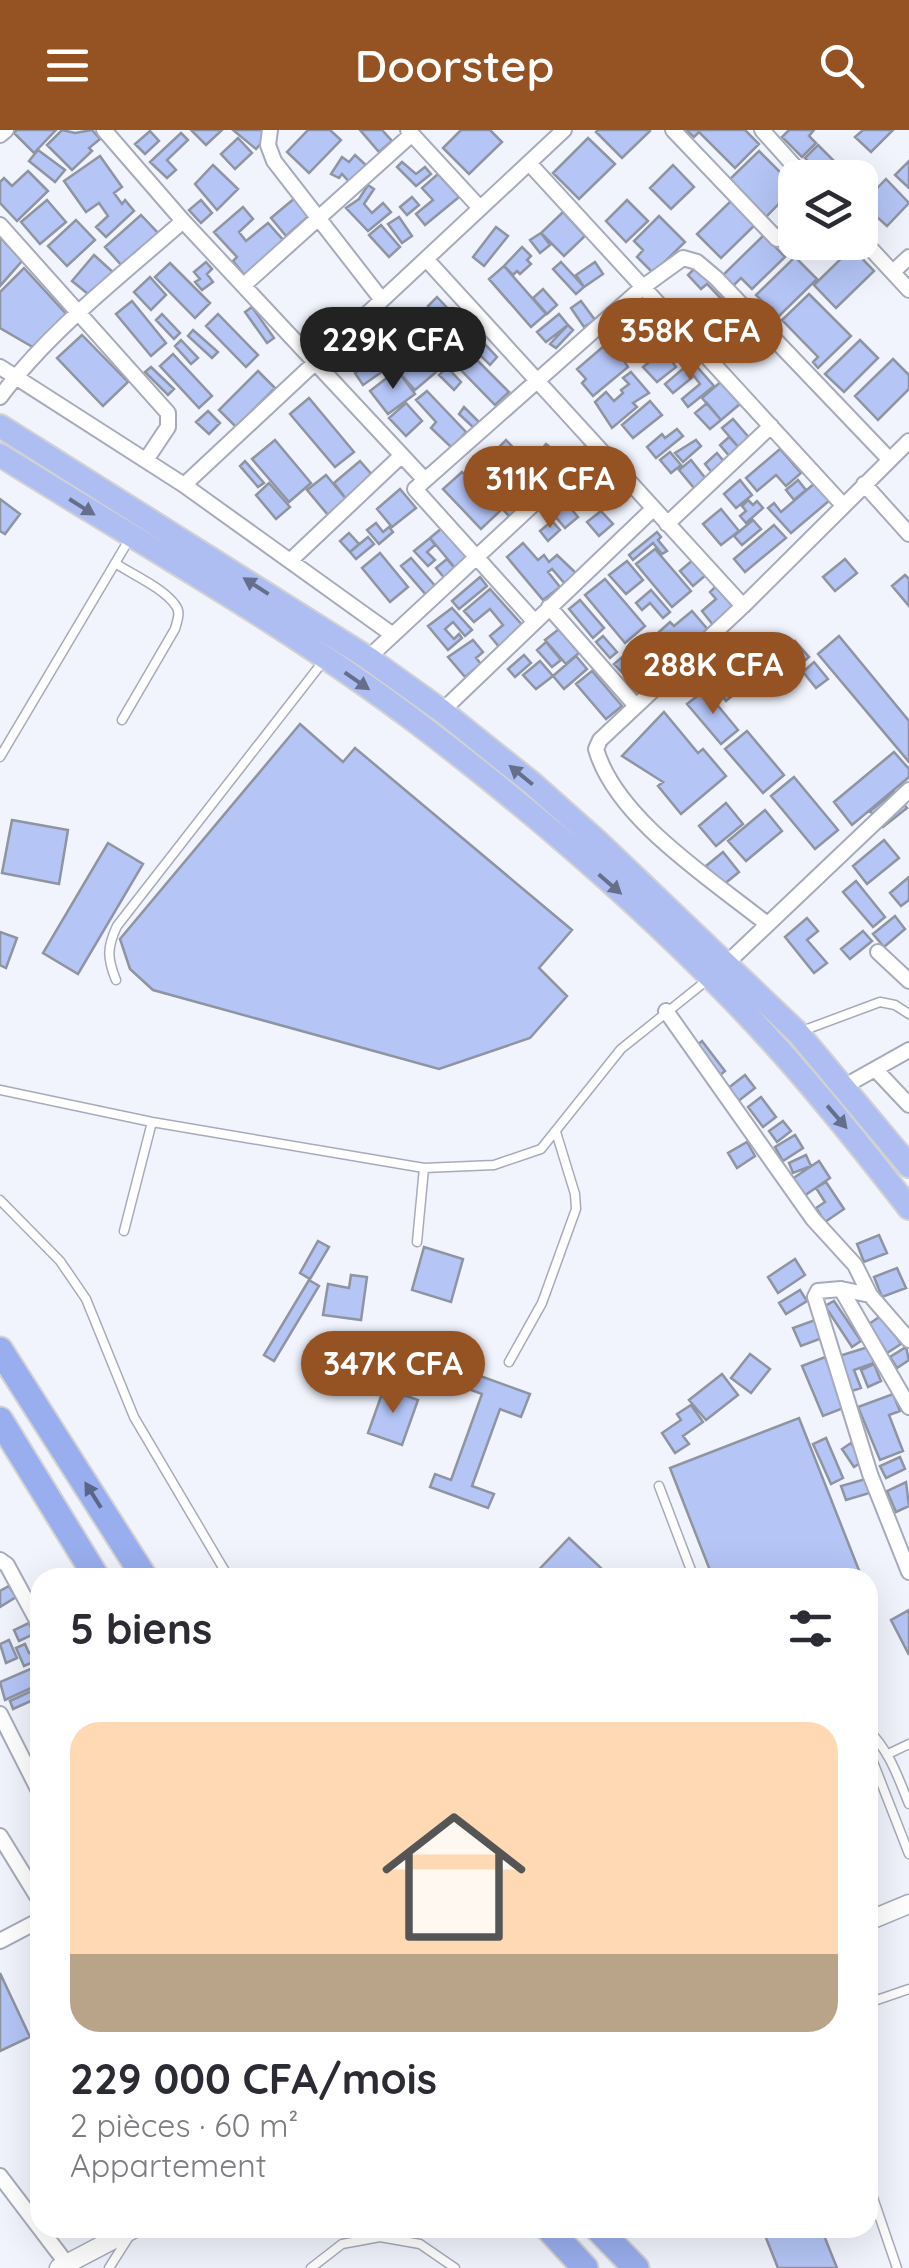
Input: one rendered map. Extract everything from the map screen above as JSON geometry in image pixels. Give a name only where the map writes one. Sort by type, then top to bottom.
[{"type":"highway","points":[[0,426],[368,658],[442,710],[597,840],[718,971],[909,1208]]},
{"type":"highway","points":[[0,455],[325,658],[420,726],[798,1033],[909,1166]]},
{"type":"highway","points":[[0,1350],[139,1568]]},
{"type":"highway","points":[[0,1420],[92,1568]]},
{"type":"highway","points":[[557,2238],[585,2268]]},
{"type":"highway","points":[[607,2238],[636,2268]]},
{"type":"street","points":[[0,136],[6,130]]},
{"type":"street","points":[[104,130],[424,479]]},
{"type":"street","points":[[270,130],[268,145],[274,162],[382,300]]},
{"type":"street","points":[[184,484],[564,130]]},
{"type":"street","points":[[673,130],[778,238]]},
{"type":"street","points":[[762,130],[789,160]]},
{"type":"street","points":[[244,285],[410,132],[480,208]]},
{"type":"street","points":[[528,163],[843,505]]},
{"type":"street","points":[[0,397],[80,313],[184,221]]},
{"type":"street","points":[[0,225],[168,412],[168,428],[146,460]]},
{"type":"street","points":[[878,256],[909,290]]},
{"type":"street","points":[[893,272],[909,257]]},
{"type":"street","points":[[534,620],[415,490],[643,287],[683,258],[697,262],[889,460]]},
{"type":"street","points":[[426,259],[744,606]]},
{"type":"street","points":[[0,367],[184,484],[392,635]]},
{"type":"street","points":[[667,524],[770,426]]},
{"type":"street","points":[[767,924],[648,827],[614,788],[596,748],[909,441]]},
{"type":"street","points":[[368,658],[596,446]]},
{"type":"street","points":[[292,559],[401,456]]},
{"type":"street","points":[[864,484],[909,534]]},
{"type":"street","points":[[442,710],[653,509]]},
{"type":"street","points":[[548,607],[636,706]]},
{"type":"street","points":[[718,971],[909,790]]},
{"type":"street","points":[[878,952],[909,981]]},
{"type":"street","points":[[666,1012],[813,1219],[855,1265],[870,1295],[909,1340]]},
{"type":"street","points":[[843,1087],[909,1050]]},
{"type":"street","points":[[876,1069],[909,1105]]},
{"type":"street","points":[[870,1295],[830,1288],[818,1291],[815,1297],[870,1474],[909,1572]]},
{"type":"street","points":[[841,1289],[909,1406]]},
{"type":"street","points":[[0,1560],[30,1608]]},
{"type":"street","points":[[0,1714],[30,1772]]},
{"type":"street","points":[[0,1836],[30,1885]]},
{"type":"street","points":[[878,1917],[909,1905]]},
{"type":"street","points":[[0,1941],[30,1925]]},
{"type":"street","points":[[0,2176],[30,2219]]},
{"type":"street","points":[[43,2238],[63,2266],[99,2238]]},
{"type":"lane","points":[[0,758],[130,537]]},
{"type":"lane","points":[[115,563],[163,595],[177,607],[179,617],[122,720]]},
{"type":"lane","points":[[116,980],[108,959],[110,940],[117,926],[325,658]]},
{"type":"lane","points":[[0,1090],[152,1122],[424,1168],[494,1165],[541,1148],[621,1048],[718,971]]},
{"type":"lane","points":[[798,1033],[880,1002],[909,1014]]},
{"type":"lane","points":[[124,1231],[152,1122]]},
{"type":"lane","points":[[509,1362],[542,1303],[576,1209],[556,1132]]},
{"type":"lane","points":[[417,1242],[424,1168]]},
{"type":"lane","points":[[0,1200],[60,1262],[86,1300],[134,1417],[223,1568]]},
{"type":"lane","points":[[658,1486],[690,1568]]},
{"type":"lane","points":[[878,1739],[909,1804]]},
{"type":"lane","points":[[888,1754],[909,1744]]},
{"type":"lane","points":[[878,1775],[909,1854]]},
{"type":"lane","points":[[878,2000],[909,1990]]},
{"type":"lane","points":[[878,2212],[897,2268]]},
{"type":"lane","points":[[109,2268],[128,2238]]},
{"type":"lane","points":[[311,2268],[342,2244],[375,2238]]},
{"type":"lane","points":[[386,2238],[420,2244],[455,2268]]},
{"type":"building","points":[[56,130],[34,153],[14,133]]},
{"type":"building","points":[[62,130],[92,130],[100,139],[72,170],[47,145]]},
{"type":"building","points":[[191,130],[222,130],[206,145]]},
{"type":"building","points":[[233,130],[262,130],[268,135],[256,149]]},
{"type":"building","points":[[308,130],[330,130],[341,140],[309,173],[287,152]]},
{"type":"building","points":[[360,130],[382,130],[392,141],[379,152]]},
{"type":"building","points":[[461,130],[490,130],[502,142],[469,174],[443,148]]},
{"type":"building","points":[[598,130],[649,130],[650,131],[622,158]]},
{"type":"building","points":[[686,130],[745,130],[759,144],[735,168],[699,132],[694,137]]},
{"type":"building","points":[[789,130],[814,130],[809,136],[816,143],[802,157],[782,137]]},
{"type":"building","points":[[863,130],[893,130],[871,152],[855,137]]},
{"type":"building","points":[[150,131],[159,141],[145,154],[135,144]]},
{"type":"building","points":[[181,133],[188,140],[167,160],[176,170],[167,178],[150,162]]},
{"type":"building","points":[[238,138],[252,153],[235,169],[221,154]]},
{"type":"building","points":[[588,138],[615,164],[579,199],[553,173]]},
{"type":"building","points":[[818,145],[833,160],[807,160]]},
{"type":"building","points":[[38,150],[65,170],[55,182],[29,161]]},
{"type":"building","points":[[759,151],[778,170],[778,205],[766,217],[729,180]]},
{"type":"building","points":[[355,155],[368,167],[351,184],[342,174],[339,178],[331,174],[342,157],[349,162]]},
{"type":"building","points":[[100,156],[122,187],[114,193],[134,211],[106,237],[96,227],[108,216],[99,203],[86,212],[64,181]]},
{"type":"building","points":[[909,161],[909,188],[895,175]]},
{"type":"building","points":[[402,162],[416,174],[425,167],[431,174],[416,186],[397,167]]},
{"type":"building","points":[[213,165],[238,189],[217,210],[195,184]]},
{"type":"building","points":[[673,165],[694,187],[671,209],[650,188]]},
{"type":"building","points":[[28,171],[48,191],[17,221],[0,203],[0,182],[4,178],[12,186]]},
{"type":"building","points":[[438,174],[459,197],[425,225],[416,214],[433,200],[422,188]]},
{"type":"building","points":[[886,179],[909,203],[887,226],[878,218],[878,187]]},
{"type":"building","points":[[368,185],[374,189],[364,204],[372,213],[383,203],[391,212],[368,231],[346,208],[359,199]]},
{"type":"building","points":[[296,197],[311,214],[286,236],[271,218]]},
{"type":"building","points":[[412,197],[419,205],[407,215],[400,207]]},
{"type":"building","points":[[734,198],[758,222],[721,258],[697,234]]},
{"type":"building","points":[[47,200],[66,222],[40,244],[21,222]]},
{"type":"building","points":[[201,200],[212,213],[201,223],[189,210]]},
{"type":"building","points":[[627,200],[648,221],[626,242],[606,221]]},
{"type":"building","points":[[243,207],[253,219],[239,232],[246,241],[268,223],[285,242],[246,277],[233,261],[237,257],[214,232]]},
{"type":"building","points":[[563,212],[585,236],[564,256],[541,233]]},
{"type":"building","points":[[141,215],[159,234],[123,267],[105,247]]},
{"type":"building","points":[[659,216],[685,242],[653,273],[637,257],[643,250],[634,241]]},
{"type":"building","points":[[399,217],[412,236],[402,243],[388,224]]},
{"type":"building","points":[[76,220],[95,240],[67,266],[48,246]]},
{"type":"building","points":[[381,225],[400,247],[389,257],[369,235]]},
{"type":"building","points":[[496,227],[508,236],[484,266],[473,257]]},
{"type":"building","points":[[541,233],[550,245],[540,253],[530,240]]},
{"type":"building","points":[[764,235],[778,250],[778,260],[782,260],[752,289],[741,278],[733,286],[723,275]]},
{"type":"building","points":[[0,237],[22,261],[0,286]]},
{"type":"building","points":[[522,247],[531,256],[527,260],[531,264],[513,275],[504,266]]},
{"type":"building","points":[[94,255],[114,273],[93,298],[72,281]]},
{"type":"building","points":[[792,260],[798,260],[817,279],[778,317],[756,295]]},
{"type":"building","points":[[840,260],[863,260],[874,271],[836,308],[814,285]]},
{"type":"building","points":[[206,262],[212,269],[207,274],[213,282],[202,290],[195,282],[200,279],[194,272]]},
{"type":"building","points":[[561,262],[584,287],[576,294],[553,269]]},
{"type":"building","points":[[595,262],[603,274],[584,287],[576,275]]},
{"type":"building","points":[[170,263],[210,303],[195,318],[155,277]]},
{"type":"building","points":[[698,265],[738,306],[714,330],[705,322],[725,303],[707,284],[701,289],[688,275]]},
{"type":"building","points":[[504,266],[546,314],[531,327],[489,279]]},
{"type":"building","points":[[24,268],[69,317],[36,349],[0,328],[0,292]]},
{"type":"building","points":[[150,277],[166,295],[151,310],[134,292]]},
{"type":"building","points":[[543,289],[557,305],[547,314],[533,298]]},
{"type":"building","points":[[809,294],[851,336],[818,368],[813,362],[818,357],[782,320]]},
{"type":"building","points":[[437,297],[467,329],[457,337],[428,306]]},
{"type":"building","points":[[132,301],[166,343],[151,356],[116,314]]},
{"type":"building","points":[[581,301],[595,320],[584,327],[571,308]]},
{"type":"building","points":[[252,307],[274,338],[267,343],[245,312]]},
{"type":"building","points":[[649,308],[663,325],[631,352],[616,335]]},
{"type":"building","points":[[162,314],[180,333],[174,339],[156,320]]},
{"type":"building","points":[[218,314],[258,355],[246,367],[206,326]]},
{"type":"building","points":[[559,314],[568,325],[546,342],[537,332]]},
{"type":"building","points":[[435,323],[456,342],[453,345],[436,330],[426,342],[422,339],[417,344],[403,331],[409,325],[423,337]]},
{"type":"building","points":[[568,325],[573,330],[556,348],[550,344]]},
{"type":"building","points":[[193,330],[218,352],[212,358],[188,336]]},
{"type":"building","points":[[438,334],[456,355],[415,390],[397,370]]},
{"type":"building","points":[[82,335],[128,382],[103,406],[57,358]]},
{"type":"building","points":[[394,335],[401,343],[385,358],[378,350]]},
{"type":"building","points":[[181,340],[198,358],[191,364],[175,346]]},
{"type":"building","points":[[481,340],[497,357],[490,365],[473,348]]},
{"type":"building","points":[[611,340],[628,367],[593,396],[577,369]]},
{"type":"building","points":[[860,340],[878,358],[844,392],[825,374]]},
{"type":"building","points":[[660,344],[676,367],[657,382],[643,367],[649,362],[644,356]]},
{"type":"building","points":[[469,352],[509,392],[495,405],[456,365]]},
{"type":"building","points":[[173,354],[212,396],[199,408],[160,366]]},
{"type":"building","points":[[378,357],[386,369],[363,385],[355,373]]},
{"type":"building","points":[[893,359],[909,375],[909,389],[878,420],[855,396]]},
{"type":"building","points":[[692,361],[714,386],[688,407],[682,399],[700,384],[694,376],[673,393],[665,384]]},
{"type":"building","points":[[151,367],[174,389],[168,395],[145,372]]},
{"type":"building","points":[[447,367],[461,382],[454,390],[439,375]]},
{"type":"building","points":[[397,370],[415,394],[388,414],[370,391]]},
{"type":"building","points":[[258,371],[275,388],[236,427],[219,410]]},
{"type":"building","points":[[631,372],[649,393],[633,403],[637,407],[612,428],[595,402],[606,392],[614,401],[629,384],[623,378]]},
{"type":"building","points":[[724,379],[740,404],[721,420],[702,398]]},
{"type":"building","points":[[427,391],[466,432],[452,448],[431,428],[436,422],[416,400]]},
{"type":"building","points":[[309,398],[354,452],[335,467],[290,414]]},
{"type":"building","points":[[650,401],[662,415],[633,438],[622,425]]},
{"type":"building","points":[[406,403],[422,421],[406,436],[389,418]]},
{"type":"building","points":[[707,403],[721,420],[710,429],[695,413]]},
{"type":"building","points":[[464,407],[481,424],[476,430],[459,414]]},
{"type":"building","points":[[208,411],[220,423],[209,434],[196,422]]},
{"type":"building","points":[[733,419],[752,441],[741,450],[722,428]]},
{"type":"building","points":[[677,429],[683,436],[656,458],[647,447],[662,434],[665,438]]},
{"type":"building","points":[[729,437],[741,450],[731,458],[720,445]]},
{"type":"building","points":[[275,440],[311,483],[289,502],[252,459]]},
{"type":"building","points":[[506,440],[544,480],[529,494],[492,454]]},
{"type":"building","points":[[696,440],[701,446],[683,462],[675,453]]},
{"type":"building","points":[[546,444],[557,453],[544,469],[533,460]]},
{"type":"building","points":[[780,449],[801,473],[786,486],[776,475],[757,491],[746,478]]},
{"type":"building","points":[[483,451],[499,468],[491,475],[475,458]]},
{"type":"building","points":[[670,452],[681,465],[671,473],[660,460]]},
{"type":"building","points":[[717,453],[726,464],[713,474],[705,464]]},
{"type":"building","points":[[691,460],[706,479],[694,488],[679,470]]},
{"type":"building","points":[[245,461],[264,483],[258,487],[240,466]]},
{"type":"building","points":[[360,461],[374,477],[347,500],[334,483]]},
{"type":"building","points":[[476,462],[491,481],[483,487],[468,468]]},
{"type":"building","points":[[462,472],[500,511],[481,529],[443,489]]},
{"type":"building","points":[[594,474],[617,501],[608,509],[585,481]]},
{"type":"building","points":[[326,475],[346,499],[328,515],[307,490]]},
{"type":"building","points":[[740,480],[752,495],[736,508],[724,494]]},
{"type":"building","points":[[798,480],[806,490],[794,500],[786,490]]},
{"type":"building","points":[[816,482],[830,500],[791,533],[768,508],[774,503],[781,512]]},
{"type":"building","points":[[269,483],[290,507],[276,519],[256,495]]},
{"type":"building","points":[[508,486],[524,504],[510,517],[493,499]]},
{"type":"building","points":[[400,489],[416,508],[392,527],[377,509]]},
{"type":"building","points":[[562,498],[578,517],[565,528],[549,509]]},
{"type":"building","points":[[0,499],[20,514],[5,534],[0,531]]},
{"type":"building","points":[[748,500],[753,505],[757,501],[763,508],[746,523],[740,516],[746,511],[742,506]]},
{"type":"building","points":[[721,509],[739,531],[721,545],[703,524]]},
{"type":"building","points":[[601,511],[613,524],[599,536],[587,522]]},
{"type":"building","points":[[753,520],[761,529],[742,545],[734,536]]},
{"type":"building","points":[[552,521],[560,530],[548,541],[540,531]]},
{"type":"building","points":[[376,523],[383,532],[389,527],[393,532],[379,544],[367,530]]},
{"type":"building","points":[[774,525],[786,538],[745,572],[734,559]]},
{"type":"building","points":[[442,528],[468,558],[456,569],[430,538]]},
{"type":"building","points":[[657,532],[667,551],[662,554],[653,543],[633,560],[629,555]]},
{"type":"building","points":[[349,533],[359,544],[350,552],[340,541]]},
{"type":"building","points":[[368,537],[374,544],[356,559],[350,552]]},
{"type":"building","points":[[430,538],[435,545],[427,552],[435,560],[428,566],[414,551]]},
{"type":"building","points":[[523,543],[538,560],[544,555],[549,562],[557,555],[578,575],[566,585],[552,569],[548,572],[560,587],[543,600],[507,557]]},
{"type":"building","points":[[655,549],[691,591],[672,607],[636,564]]},
{"type":"building","points":[[380,553],[408,587],[390,602],[362,568]]},
{"type":"building","points":[[411,558],[437,588],[427,596],[401,566]]},
{"type":"building","points":[[447,559],[457,571],[446,580],[436,568]]},
{"type":"building","points":[[694,559],[707,574],[693,586],[680,571]]},
{"type":"building","points":[[845,559],[857,573],[835,591],[823,577]]},
{"type":"building","points":[[627,561],[643,580],[626,594],[609,575]]},
{"type":"building","points":[[905,575],[909,579],[909,606],[892,586]]},
{"type":"building","points":[[480,577],[487,586],[459,609],[452,601]]},
{"type":"building","points":[[605,579],[645,626],[625,643],[585,595]]},
{"type":"building","points":[[716,586],[734,608],[713,625],[702,611],[716,599],[710,592]]},
{"type":"building","points":[[490,589],[525,628],[500,648],[490,636],[503,625],[490,609],[474,622],[464,611]]},
{"type":"building","points":[[651,590],[670,612],[663,618],[650,603],[642,610],[636,603]]},
{"type":"building","points":[[580,600],[604,628],[593,638],[569,609]]},
{"type":"building","points":[[452,608],[472,630],[465,636],[453,622],[445,629],[454,639],[459,634],[462,638],[448,650],[428,626]]},
{"type":"building","points":[[692,611],[710,632],[667,668],[649,646],[662,636],[659,632],[670,622],[674,626]]},
{"type":"building","points":[[559,629],[579,653],[566,664],[545,640]]},
{"type":"building","points":[[603,636],[617,652],[610,658],[596,642]]},
{"type":"building","points":[[839,636],[909,721],[909,762],[818,654]]},
{"type":"building","points":[[473,640],[483,652],[476,658],[481,664],[465,677],[448,657]]},
{"type":"building","points":[[641,641],[653,656],[644,663],[654,675],[638,689],[614,664]]},
{"type":"building","points":[[795,641],[809,657],[800,665],[786,649]]},
{"type":"building","points":[[546,642],[561,660],[552,667],[537,650]]},
{"type":"building","points":[[752,647],[768,666],[726,701],[711,682]]},
{"type":"building","points":[[524,655],[531,663],[515,677],[508,669]]},
{"type":"building","points":[[576,656],[587,669],[564,689],[553,676]]},
{"type":"building","points":[[540,661],[553,676],[536,689],[523,675]]},
{"type":"building","points":[[814,662],[828,679],[816,688],[803,672]]},
{"type":"building","points":[[592,671],[622,706],[606,719],[576,684]]},
{"type":"building","points":[[705,690],[738,730],[721,744],[687,704]]},
{"type":"building","points":[[664,712],[698,753],[703,749],[726,776],[681,814],[658,786],[663,782],[622,756]]},
{"type":"building","points":[[300,724],[343,762],[355,748],[572,930],[539,968],[567,996],[530,1038],[439,1069],[153,990],[130,969],[120,939]]},
{"type":"building","points":[[747,731],[784,775],[763,793],[725,749]]},
{"type":"building","points":[[894,752],[909,769],[909,777],[852,825],[834,802]]},
{"type":"building","points":[[794,777],[838,830],[815,849],[771,796]]},
{"type":"building","points":[[894,792],[907,808],[883,827],[870,811]]},
{"type":"building","points":[[726,803],[743,824],[716,846],[699,826]]},
{"type":"building","points":[[765,810],[782,831],[746,861],[728,841]]},
{"type":"building","points":[[12,820],[68,830],[59,884],[2,873]]},
{"type":"building","points":[[884,840],[899,858],[867,884],[853,866]]},
{"type":"building","points":[[108,843],[143,864],[78,974],[43,953]]},
{"type":"building","points":[[723,852],[739,872],[722,886],[706,866]]},
{"type":"building","points":[[909,877],[909,900],[901,906],[890,893]]},
{"type":"building","points":[[856,881],[885,917],[873,927],[843,892]]},
{"type":"building","points":[[895,916],[905,929],[884,947],[873,934]]},
{"type":"building","points":[[807,918],[818,931],[807,940],[827,963],[814,973],[785,937]]},
{"type":"building","points":[[863,931],[872,941],[850,959],[841,949]]},
{"type":"building","points":[[0,932],[17,938],[6,968],[0,965]]},
{"type":"building","points":[[702,1041],[725,1071],[719,1076],[696,1046]]},
{"type":"building","points":[[745,1075],[755,1088],[737,1102],[727,1089]]},
{"type":"building","points":[[761,1097],[776,1117],[763,1127],[748,1107]]},
{"type":"building","points":[[783,1121],[791,1131],[777,1142],[769,1131]]},
{"type":"building","points":[[795,1135],[803,1148],[783,1161],[775,1147]]},
{"type":"building","points":[[747,1142],[755,1156],[737,1168],[728,1153]]},
{"type":"building","points":[[806,1155],[811,1166],[793,1173],[789,1163]]},
{"type":"building","points":[[819,1161],[830,1178],[804,1196],[792,1179]]},
{"type":"building","points":[[826,1182],[844,1209],[825,1222],[816,1208],[825,1202],[816,1188]]},
{"type":"building","points":[[879,1235],[887,1253],[864,1262],[857,1244]]},
{"type":"building","points":[[318,1241],[329,1247],[310,1279],[300,1273]]},
{"type":"building","points":[[424,1247],[463,1259],[451,1302],[412,1290]]},
{"type":"building","points":[[795,1259],[805,1275],[778,1293],[768,1277]]},
{"type":"building","points":[[897,1268],[906,1288],[882,1297],[874,1277]]},
{"type":"building","points":[[351,1275],[367,1277],[361,1320],[323,1315],[328,1284],[349,1288]]},
{"type":"building","points":[[309,1280],[319,1286],[274,1361],[264,1355]]},
{"type":"building","points":[[800,1290],[807,1301],[786,1314],[779,1303]]},
{"type":"building","points":[[834,1301],[861,1341],[852,1347],[825,1306]]},
{"type":"building","points":[[882,1315],[901,1344],[887,1353],[869,1324]]},
{"type":"building","points":[[815,1320],[822,1338],[801,1346],[793,1328]]},
{"type":"building","points":[[868,1347],[874,1363],[854,1370],[861,1388],[852,1391],[839,1356]]},
{"type":"building","points":[[906,1347],[909,1360],[897,1368],[890,1357]]},
{"type":"building","points":[[750,1354],[770,1369],[751,1393],[731,1378]]},
{"type":"building","points":[[825,1357],[846,1407],[823,1416],[802,1366]]},
{"type":"building","points":[[874,1364],[881,1381],[868,1387],[861,1370]]},
{"type":"building","points":[[472,1373],[530,1394],[521,1417],[500,1409],[472,1486],[494,1494],[488,1508],[430,1487],[435,1474],[451,1480],[482,1394],[466,1388]]},
{"type":"building","points":[[722,1374],[738,1395],[706,1420],[689,1400]]},
{"type":"building","points":[[384,1388],[418,1400],[402,1445],[368,1433]]},
{"type":"building","points":[[893,1394],[900,1411],[889,1415],[903,1451],[880,1460],[858,1407]]},
{"type":"building","points":[[691,1405],[703,1422],[683,1436],[689,1444],[675,1453],[662,1433],[681,1420],[677,1414]]},
{"type":"building","points":[[799,1418],[858,1568],[709,1568],[670,1468]]},
{"type":"building","points":[[826,1438],[843,1478],[831,1484],[813,1444]]},
{"type":"building","points":[[851,1443],[863,1461],[854,1467],[842,1449]]},
{"type":"building","points":[[900,1457],[905,1469],[886,1478],[880,1466]]},
{"type":"building","points":[[869,1478],[873,1492],[846,1500],[841,1486]]},
{"type":"building","points":[[906,1482],[909,1506],[896,1512],[887,1491]]},
{"type":"building","points":[[569,1538],[601,1568],[540,1568]]},
{"type":"building","points":[[9,1586],[16,1597],[0,1607],[0,1591]]},
{"type":"building","points":[[909,1610],[909,1655],[891,1620]]},
{"type":"building","points":[[29,1623],[30,1636],[19,1641],[14,1630]]},
{"type":"building","points":[[9,1640],[17,1658],[6,1663],[0,1644]]},
{"type":"building","points":[[25,1644],[30,1663],[24,1666],[16,1648]]},
{"type":"building","points":[[30,1669],[30,1689],[5,1700],[0,1682]]},
{"type":"building","points":[[30,1692],[30,1701],[13,1709],[10,1701]]},
{"type":"building","points":[[0,1973],[30,2037],[0,2051]]},
{"type":"building","points":[[766,2238],[825,2238],[837,2268],[778,2268]]}]
